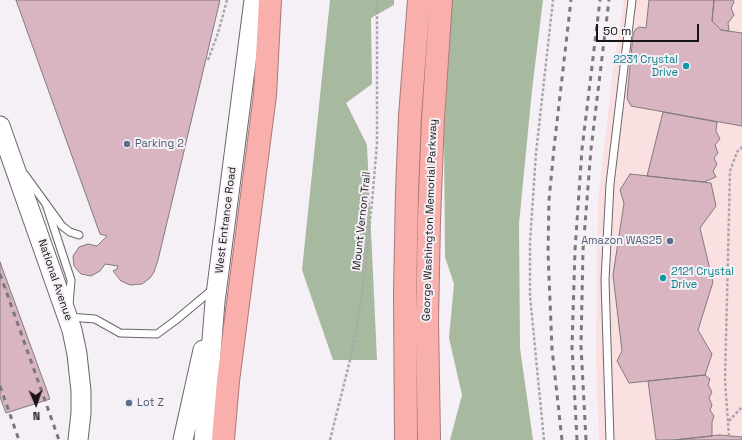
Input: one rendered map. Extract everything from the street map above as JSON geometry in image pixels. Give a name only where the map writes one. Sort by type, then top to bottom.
[{"type":"highway","points":[[223,440],[228,381],[265,95],[270,0]]},
{"type":"highway","name":"George Washington Memorial Parkway","points":[[406,440],[407,192],[411,108],[419,0]]},
{"type":"highway","name":"George Washington Memorial Parkway","points":[[429,440],[427,320],[429,213],[434,90],[441,0]]},
{"type":"highway","points":[[400,440],[405,393]]},
{"type":"main road","name":"West Entrance Road","points":[[204,440],[216,294],[254,0]]},
{"type":"main road","name":"National Avenue","points":[[0,126],[68,317],[77,354],[80,379],[81,413],[78,440]]},
{"type":"main road","points":[[183,440],[197,372],[216,294]]},
{"type":"main road","points":[[192,440],[197,372]]},
{"type":"lane","points":[[610,440],[605,280],[610,184],[632,0]]},
{"type":"lane","points":[[9,152],[62,226],[70,232],[79,235]]},
{"type":"lane","points":[[46,204],[71,280],[68,317],[95,319],[120,333],[157,334],[216,294]]},
{"type":"path","points":[[208,60],[218,33],[226,0]]},
{"type":"path","name":"Mount Vernon Trail","points":[[330,440],[351,356],[362,296],[378,144],[377,0]]},
{"type":"path","points":[[544,440],[530,296],[530,242],[536,153],[553,0]]},
{"type":"path","points":[[729,436],[726,380],[730,171],[738,152],[742,147]]},
{"type":"path","points":[[6,288],[11,300],[13,300]]},
{"type":"path","points":[[729,421],[742,407]]},
{"type":"shaded area","points":[[624,0],[742,0],[742,440],[599,440],[596,358],[598,202],[613,70]]},
{"type":"green space","points":[[330,0],[394,0],[394,5],[371,18],[372,84],[346,103],[367,145],[377,360],[333,360],[302,270]]},
{"type":"green space","points":[[452,0],[543,0],[532,90],[519,224],[520,348],[533,440],[450,440],[462,395],[449,338],[454,284],[445,257],[444,134]]},
{"type":"building","name":"Parking 2","points":[[16,0],[220,0],[158,260],[154,272],[150,278],[142,284],[130,285],[121,281],[113,271],[117,269],[118,266],[105,264],[100,271],[91,276],[81,274],[74,266],[73,256],[79,247],[88,244],[97,246],[107,236],[100,234]]},
{"type":"building","name":"2231 Crystal Drive","points":[[649,0],[714,0],[712,21],[721,30],[742,33],[742,126],[631,106],[627,98],[633,35],[635,30],[639,27],[646,28]]},
{"type":"building","points":[[714,0],[733,0],[734,2],[731,8],[734,15],[728,23],[729,31],[721,30],[712,21]]},
{"type":"building","points":[[663,112],[717,122],[716,131],[720,139],[715,145],[718,153],[714,158],[717,164],[713,171],[716,177],[704,182],[647,176]]},
{"type":"building","name":"2121 Crystal Drive","points":[[630,174],[711,183],[716,206],[700,228],[713,282],[698,330],[712,354],[705,375],[629,383],[617,361],[622,351],[613,275],[624,203],[620,190]]},
{"type":"building","points":[[0,262],[50,399],[6,413],[0,397]]},
{"type":"building","points":[[705,375],[710,379],[708,385],[712,392],[709,398],[712,405],[710,410],[714,416],[712,422],[712,436],[674,440],[656,440],[648,381]]},
{"type":"building","points":[[719,435],[742,437],[742,440],[674,440]]},
{"type":"railway","points":[[562,440],[552,349],[548,252],[549,200],[571,0]]},
{"type":"railway","points":[[577,440],[572,347],[575,250],[582,149],[600,0]]},
{"type":"railway","points":[[586,440],[581,346],[583,250],[591,149],[609,0]]},
{"type":"railway","points":[[0,274],[59,440]]},
{"type":"railway","points":[[0,386],[19,440]]},
{"type":"place","name":"2231 Crystal Drive","points":[[686,66]]},
{"type":"place","name":"Parking 2","points":[[127,144]]},
{"type":"place","name":"Amazon WAS25","points":[[670,241]]},
{"type":"place","name":"2121 Crystal Drive","points":[[663,278]]},
{"type":"place","name":"Lot Z","points":[[129,403]]}]
